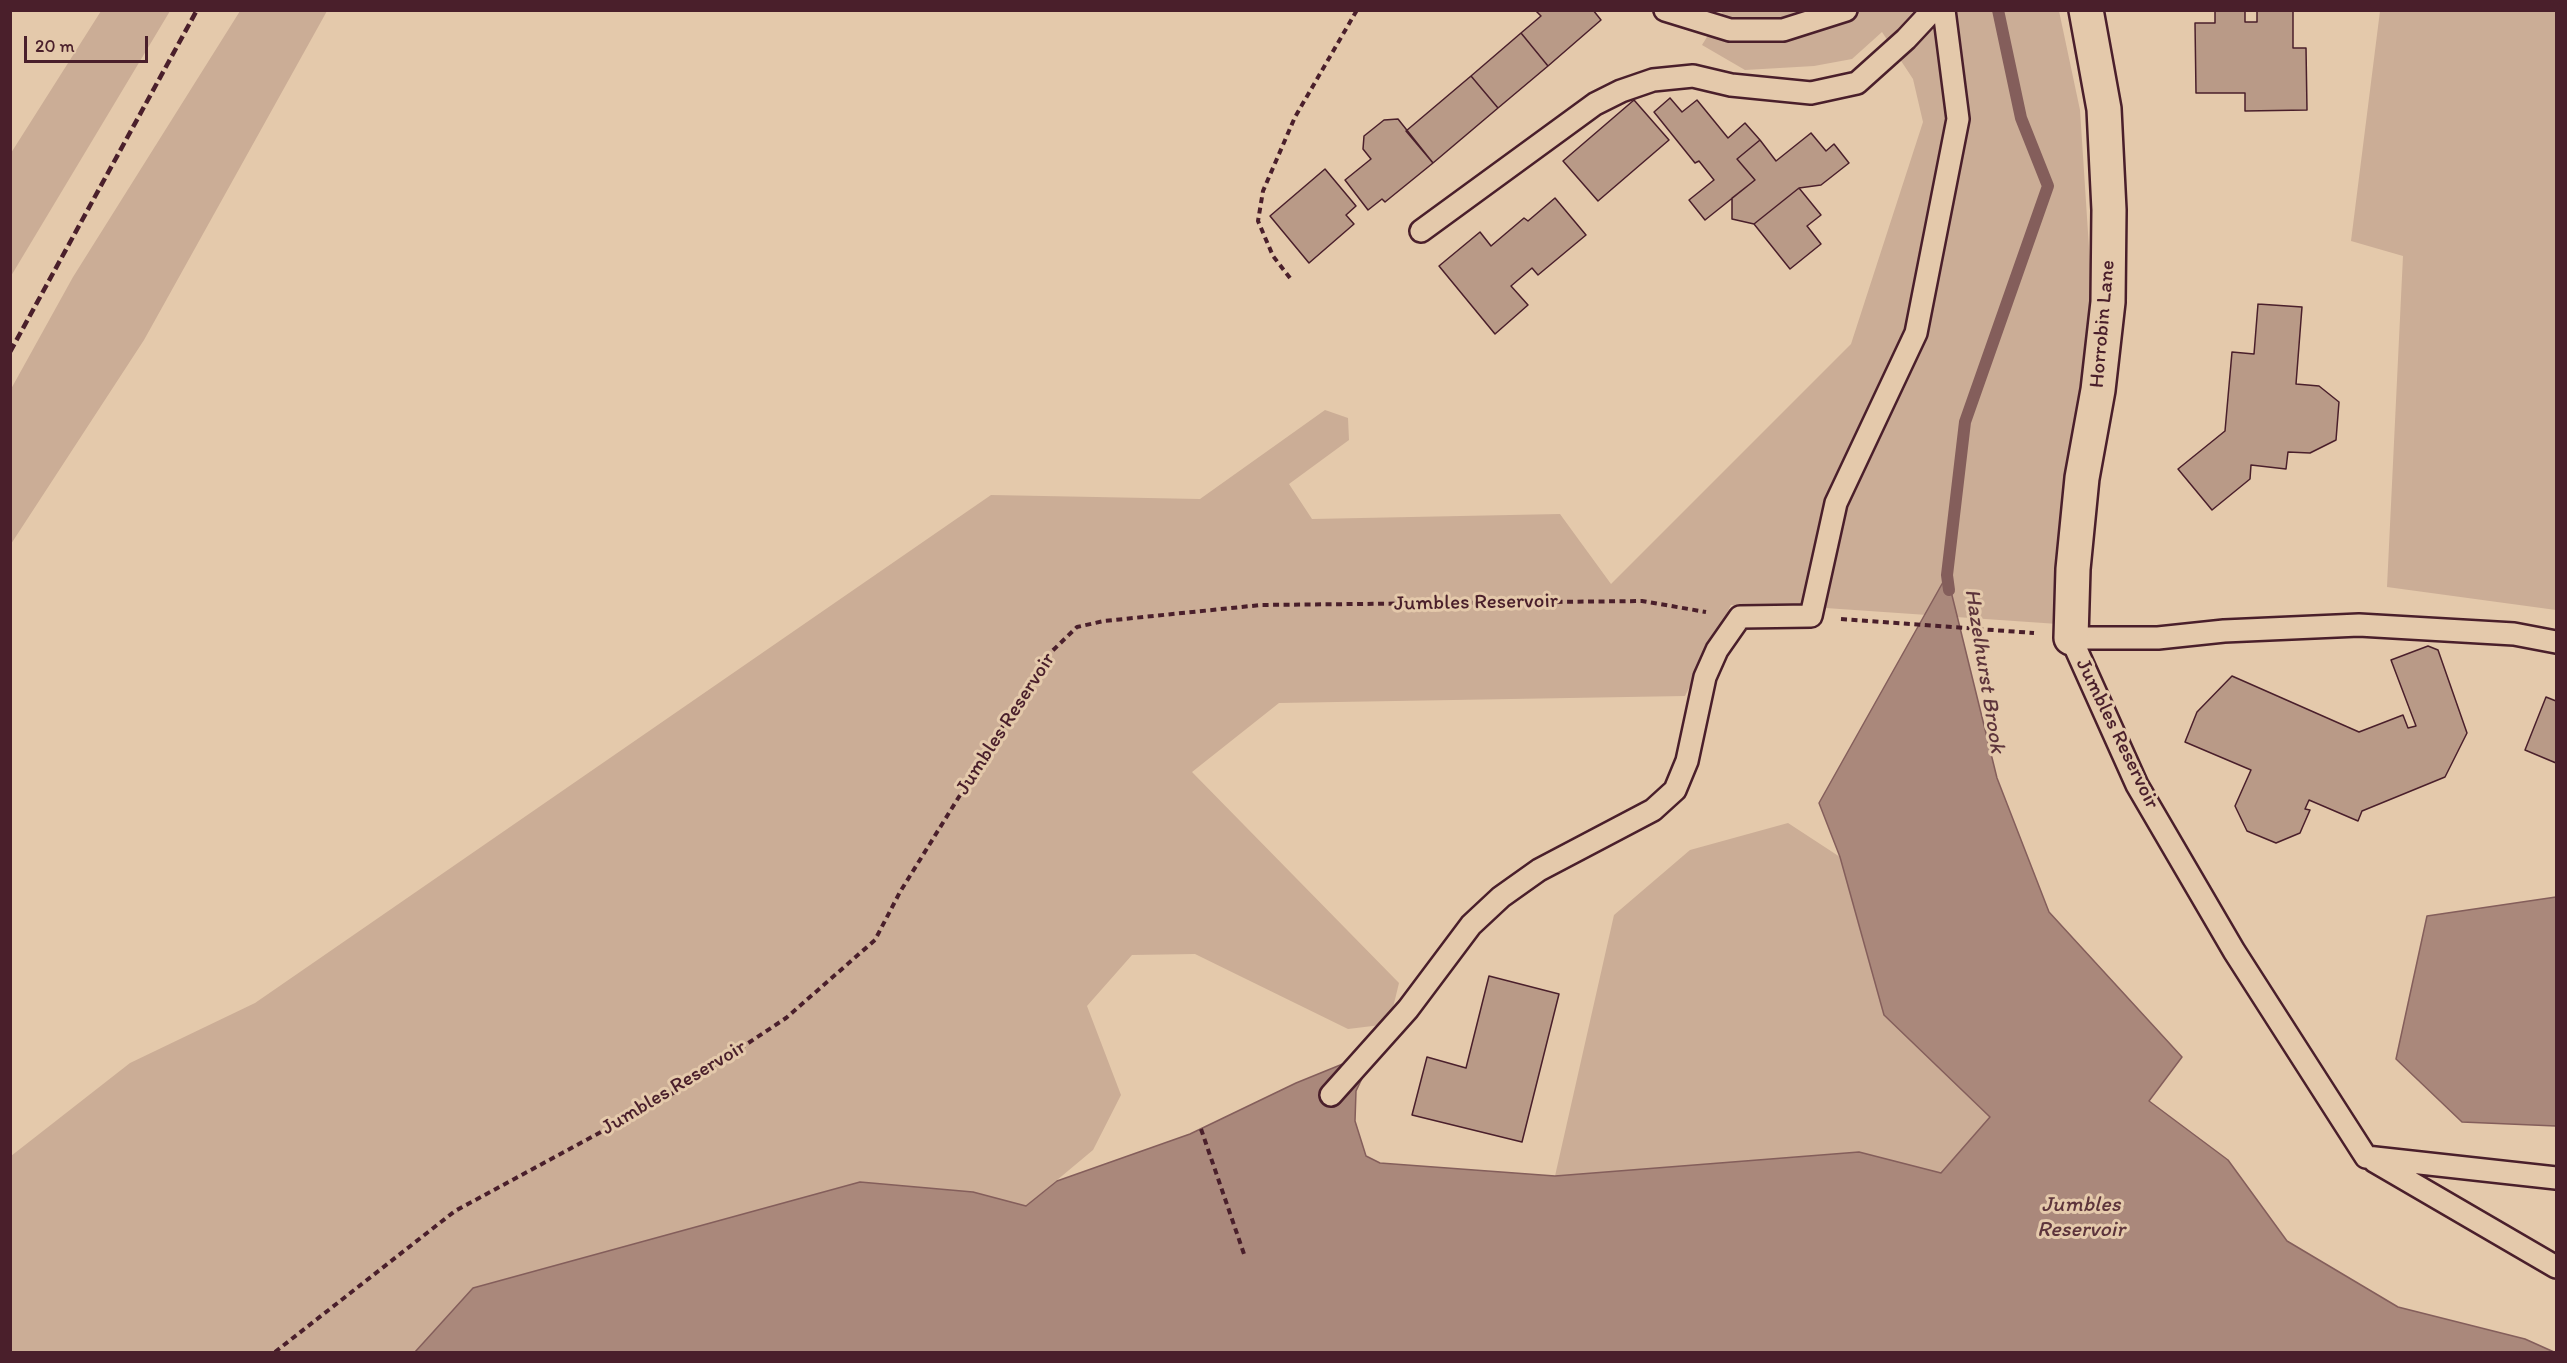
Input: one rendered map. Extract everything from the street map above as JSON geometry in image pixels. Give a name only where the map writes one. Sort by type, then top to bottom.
[{"type":"street","name":"Horrobin Lane","points":[[2057,636],[2073,569],[2082,478],[2098,390],[2108,302],[2109,210],[2104,109],[2086,10]]},
{"type":"lane","points":[[1665,10],[1730,30],[1783,30],[1845,10]]},
{"type":"lane","points":[[1422,231],[1595,104],[1621,91],[1653,81],[1693,76],[1731,85],[1811,93],[1857,83],[1906,39],[1933,10]]},
{"type":"lane","points":[[1331,1095],[1408,1009],[1471,925],[1501,897],[1539,870],[1653,810],[1675,790],[1687,761],[1704,677],[1717,650],[1740,618],[1811,616],[1836,503],[1916,333],[1958,119],[1944,10]]},
{"type":"lane","points":[[2057,636],[2158,638],[2224,631],[2359,625],[2514,634],[2556,642]]},
{"type":"lane","name":"Jumbles Reservoir","points":[[2057,636],[2138,785],[2234,951],[2366,1156]]},
{"type":"lane","points":[[2366,1156],[2556,1178]]},
{"type":"lane","points":[[2366,1156],[2556,1267]]},
{"type":"path","points":[[1290,278],[1273,256],[1258,221],[1263,191],[1295,117],[1357,10]]},
{"type":"path","name":"Jumbles Reservoir","points":[[275,1353],[455,1211],[673,1094],[786,1018],[875,940],[900,892],[1045,658],[1077,627],[1104,621],[1261,605],[1642,601],[1740,618]]},
{"type":"path","points":[[1811,616],[2057,636]]},
{"type":"path","points":[[1201,1129],[1244,1254]]},
{"type":"shaded area","points":[[101,11],[170,11],[11,276],[11,153]]},
{"type":"shaded area","points":[[240,11],[327,11],[144,340],[11,544],[11,389],[73,277]]},
{"type":"shaded area","points":[[1723,11],[2059,11],[2080,110],[2092,294],[2058,569],[2058,624],[1811,607],[1731,605],[1685,696],[1279,703],[1192,772],[1399,983],[1389,1024],[1348,1029],[1195,954],[1132,955],[1087,1006],[1121,1095],[1093,1150],[1026,1206],[973,1192],[860,1182],[473,1288],[415,1352],[11,1352],[11,1156],[130,1063],[255,1003],[991,495],[1200,499],[1325,410],[1348,418],[1349,440],[1289,484],[1312,519],[1560,514],[1611,584],[1851,344],[1923,122],[1913,79],[1882,32],[1852,59],[1814,66],[1745,70],[1702,45]]},
{"type":"shaded area","points":[[2380,11],[2556,11],[2556,610],[2387,587],[2403,256],[2351,241]]},
{"type":"shaded area","points":[[1788,823],[1840,857],[1884,1015],[1990,1117],[1941,1173],[1859,1152],[1555,1176],[1614,915],[1690,850]]},
{"type":"water","name":"Jumbles Reservoir","points":[[1947,575],[1997,778],[2049,912],[2182,1057],[2149,1101],[2228,1160],[2287,1241],[2398,1307],[2525,1339],[2554,1352],[415,1352],[473,1288],[860,1182],[973,1192],[1026,1206],[1057,1181],[1190,1134],[1296,1083],[1355,1059],[1366,1070],[1356,1091],[1355,1121],[1366,1156],[1380,1163],[1555,1176],[1859,1152],[1941,1173],[1990,1117],[1884,1015],[1840,857],[1819,803]]},
{"type":"water","points":[[2556,897],[2556,1126],[2462,1122],[2396,1059],[2427,916]]},
{"type":"building","points":[[1535,10],[1593,10],[1601,20],[1548,66],[1521,33],[1541,16]]},
{"type":"building","points":[[2257,10],[2293,10],[2293,48],[2306,48],[2307,110],[2245,111],[2245,93],[2196,93],[2195,23],[2215,23],[2215,11],[2245,11],[2245,22],[2257,22]]},
{"type":"building","points":[[1521,33],[1548,66],[1498,108],[1471,76]]},
{"type":"building","points":[[1471,76],[1498,108],[1433,163],[1406,131]]},
{"type":"building","points":[[1670,98],[1682,112],[1697,100],[1728,138],[1745,123],[1760,140],[1737,159],[1755,180],[1705,220],[1689,200],[1714,180],[1699,161],[1695,163],[1654,112]]},
{"type":"building","points":[[1634,100],[1669,140],[1598,201],[1563,161]]},
{"type":"building","points":[[1398,119],[1433,163],[1385,202],[1382,199],[1368,210],[1345,180],[1371,159],[1363,149],[1364,136],[1384,120]]},
{"type":"building","points":[[1811,133],[1826,151],[1834,144],[1849,163],[1821,185],[1799,188],[1754,224],[1732,219],[1732,198],[1755,180],[1737,159],[1760,140],[1776,161]]},
{"type":"building","points":[[1325,169],[1356,206],[1346,215],[1354,224],[1309,263],[1270,216]]},
{"type":"building","points":[[1799,188],[1821,215],[1807,226],[1821,244],[1790,269],[1754,224]]},
{"type":"building","points":[[1555,198],[1586,235],[1538,275],[1532,268],[1511,286],[1528,305],[1495,334],[1439,266],[1480,232],[1491,246],[1524,218],[1528,221]]},
{"type":"building","points":[[2258,304],[2302,307],[2296,384],[2319,386],[2339,402],[2336,440],[2310,453],[2288,452],[2286,469],[2251,465],[2250,479],[2212,510],[2178,469],[2225,431],[2232,352],[2254,354]]},
{"type":"building","points":[[2428,646],[2438,650],[2467,733],[2445,777],[2362,811],[2358,821],[2309,800],[2305,809],[2310,810],[2300,833],[2276,843],[2247,831],[2235,806],[2251,770],[2185,742],[2197,712],[2232,676],[2359,732],[2403,715],[2408,728],[2416,726],[2391,660]]},
{"type":"building","points":[[2546,697],[2556,701],[2556,763],[2525,750]]},
{"type":"building","points":[[1489,976],[1559,994],[1522,1142],[1412,1115],[1427,1057],[1466,1068]]},
{"type":"waterway","name":"Hazelhurst Brook","points":[[1949,590],[1947,575],[1965,422],[2048,186],[2021,118],[1998,10]]},
{"type":"railway","points":[[10,352],[197,10]]}]
